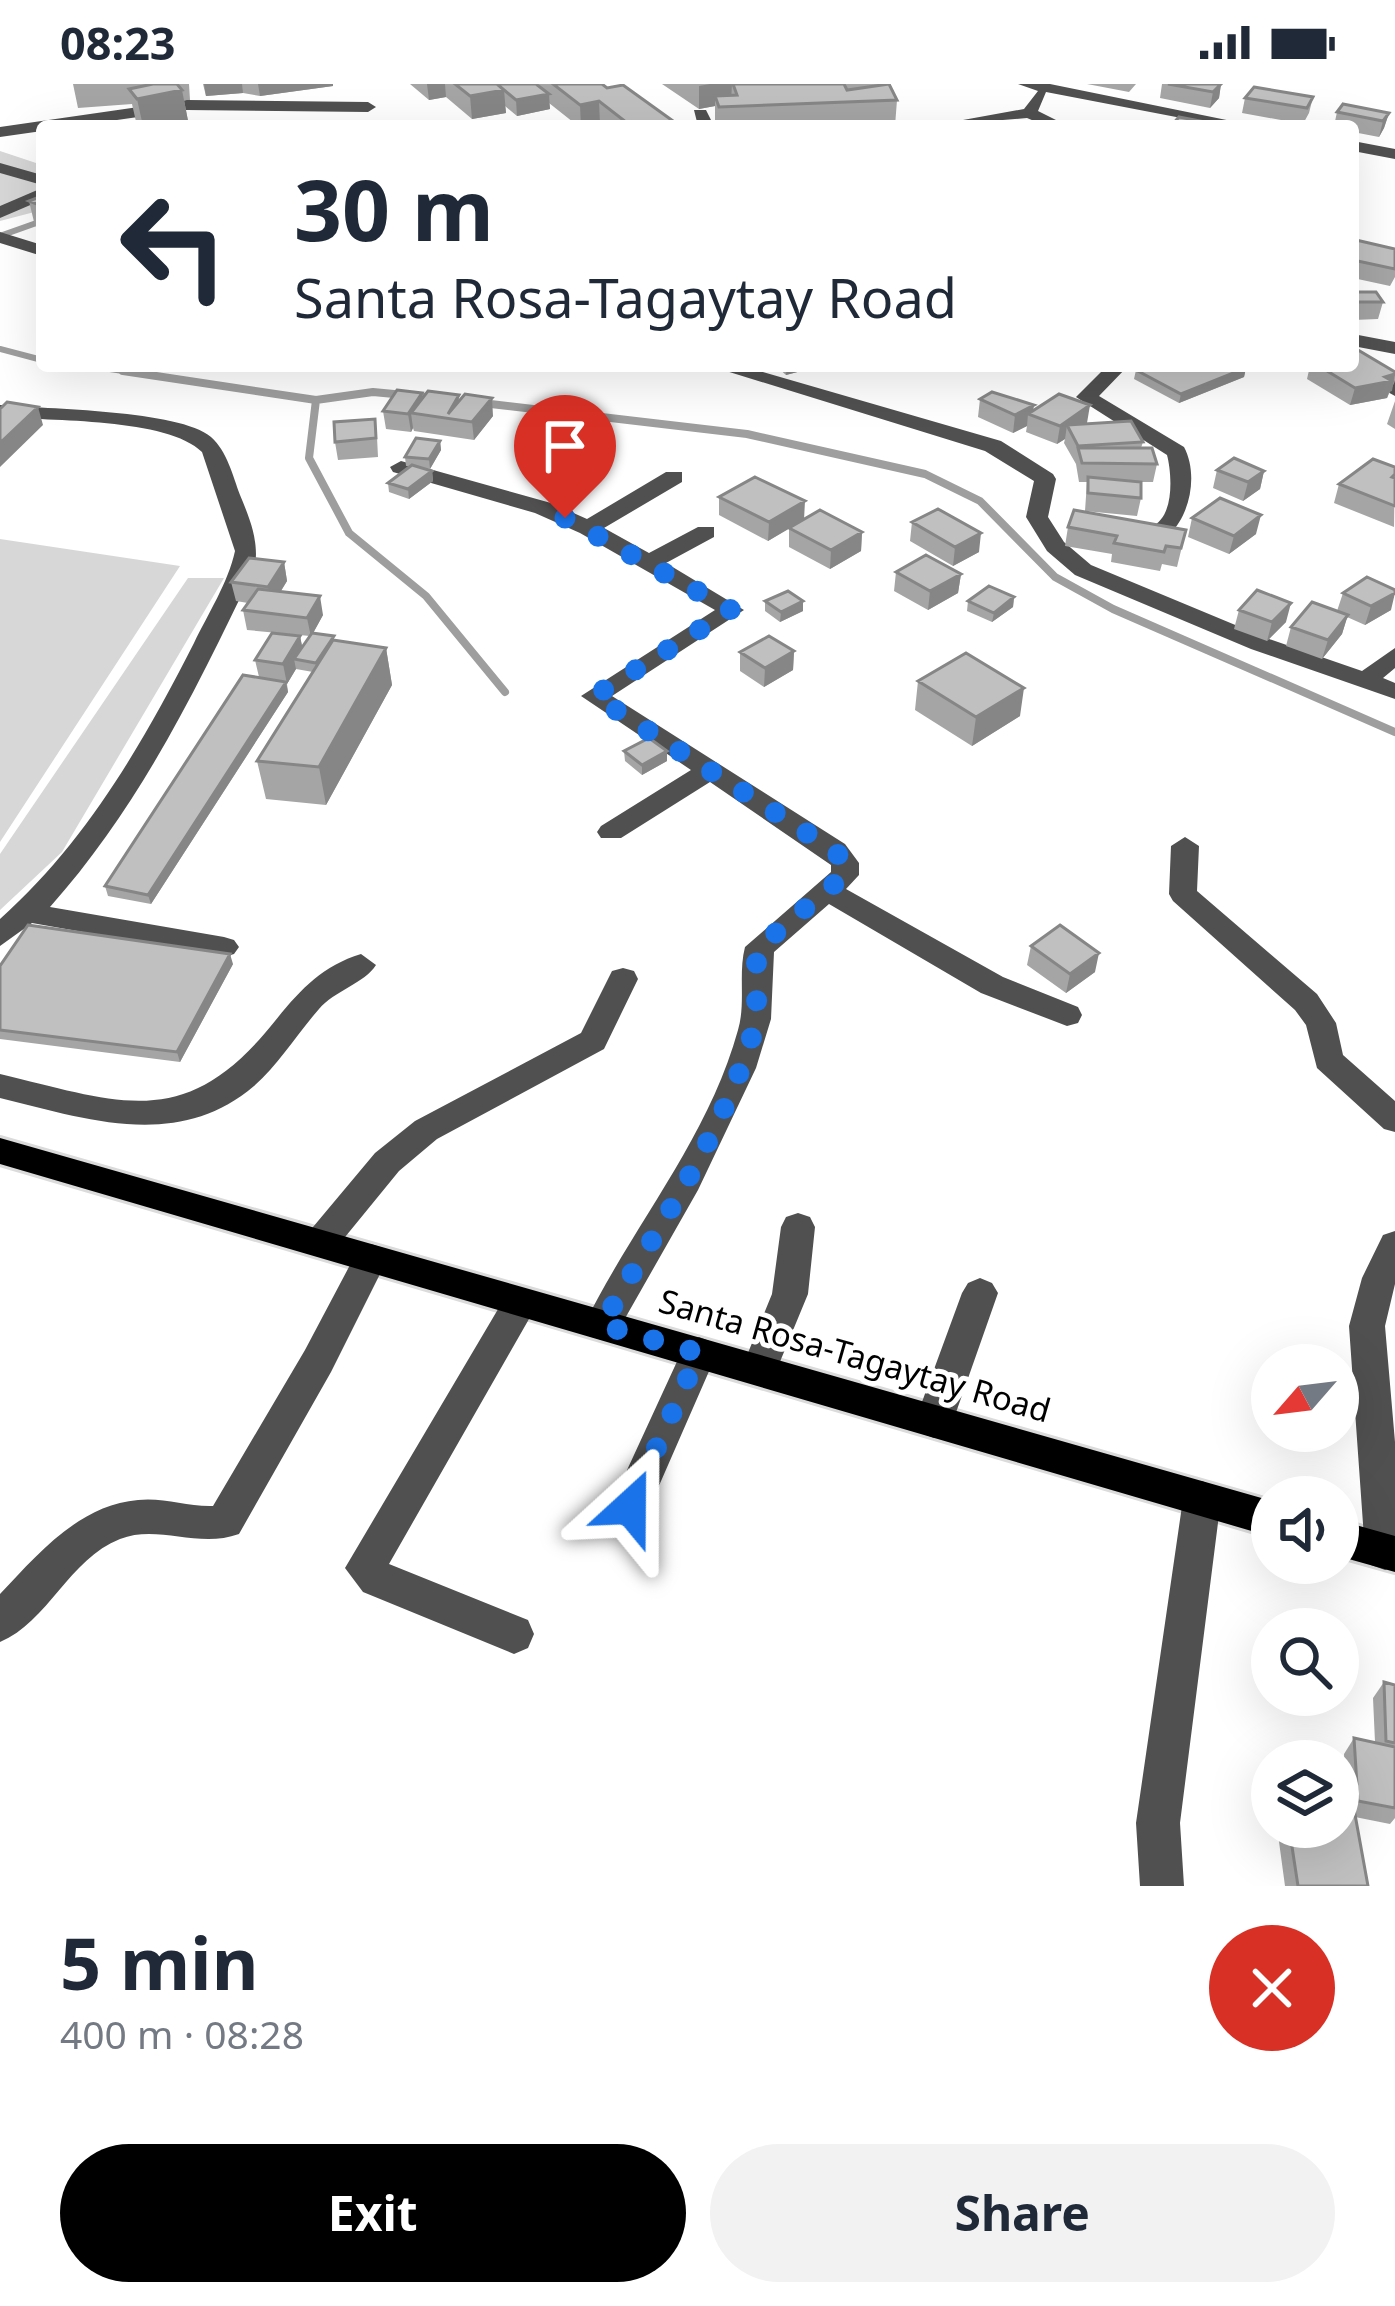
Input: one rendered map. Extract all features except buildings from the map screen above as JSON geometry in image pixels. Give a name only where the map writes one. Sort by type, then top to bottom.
[{"type":"main road","name":"Santa Rosa-Tagaytay Road","points":[[0,1151],[519,1305],[1251,1513]]},
{"type":"main road","points":[[1359,1544],[1390,1553]]},
{"type":"street","points":[[1029,112],[1039,86],[1217,120]]},
{"type":"street","points":[[77,120],[187,105],[368,107]]},
{"type":"street","points":[[977,120],[1029,112],[1047,120]]},
{"type":"street","points":[[3,130],[36,126]]},
{"type":"street","points":[[1359,147],[1395,154]]},
{"type":"street","points":[[0,168],[36,180]]},
{"type":"street","points":[[0,200],[36,185]]},
{"type":"street","points":[[0,213],[36,196]]},
{"type":"street","points":[[0,237],[36,248]]},
{"type":"street","points":[[1359,341],[1395,349]]},
{"type":"street","points":[[1359,368],[1395,389]]},
{"type":"street","points":[[740,372],[993,446],[1022,460],[1045,479],[1036,517],[1055,546],[1083,570],[1240,637],[1395,691]]},
{"type":"street","points":[[1036,517],[1156,534],[1167,526],[1183,468],[1176,452],[1086,397],[1112,372]]},
{"type":"street","points":[[0,410],[153,424],[199,437],[218,465],[246,551],[243,567],[173,709],[94,834],[29,913],[0,936]]},
{"type":"street","points":[[401,467],[529,503],[588,528],[731,610],[594,696],[835,851],[845,863],[845,875],[760,946],[755,962],[755,1024],[738,1071],[703,1146],[602,1325]]},
{"type":"street","points":[[588,528],[674,477]]},
{"type":"street","points":[[648,563],[706,532]]},
{"type":"street","points":[[1366,680],[1395,655]]},
{"type":"street","points":[[610,832],[709,771]]},
{"type":"street","points":[[1185,846],[1183,894],[1306,1002],[1321,1023],[1328,1060],[1395,1120]]},
{"type":"street","points":[[826,890],[992,985],[1067,1016]]},
{"type":"street","points":[[29,913],[224,947]]},
{"type":"street","points":[[0,1086],[133,1115],[171,1116],[201,1106],[231,1088],[273,1047],[313,991],[336,973],[361,965]]},
{"type":"street","points":[[320,1244],[386,1162],[426,1130],[593,1041],[623,979]]},
{"type":"street","points":[[759,1370],[790,1294],[798,1227]]},
{"type":"street","points":[[1390,1553],[1367,1326],[1379,1278],[1395,1245]]},
{"type":"street","points":[[0,1622],[80,1544],[128,1517],[212,1526],[225,1521],[318,1361],[371,1258]]},
{"type":"street","points":[[934,1421],[980,1293]]},
{"type":"street","points":[[514,1634],[377,1580],[365,1568],[519,1305]]},
{"type":"street","points":[[630,1507],[699,1353]]},
{"type":"street","points":[[1162,1886],[1158,1823],[1202,1498]]},
{"type":"shaded area","points":[[0,151],[36,163],[36,212],[0,221]]},
{"type":"shaded area","points":[[0,539],[180,566],[0,842]]},
{"type":"shaded area","points":[[188,578],[224,578],[62,852],[0,910],[0,854]]},
{"type":"waterway","points":[[0,236],[36,223]]},
{"type":"waterway","points":[[0,349],[36,358]]},
{"type":"waterway","points":[[130,372],[143,374]]},
{"type":"waterway","points":[[130,372],[316,400]]},
{"type":"waterway","points":[[316,400],[373,392],[436,398]]},
{"type":"waterway","points":[[316,400],[309,458],[349,533],[426,596],[505,692]]},
{"type":"waterway","points":[[482,403],[747,434],[925,474],[980,501],[1055,577],[1113,609],[1395,732]]},
{"type":"route","points":[[565,518],[731,610],[594,696],[835,851],[845,863],[845,875],[760,946],[755,962],[755,1024],[738,1071],[703,1146],[602,1325],[699,1353],[630,1507]]}]
